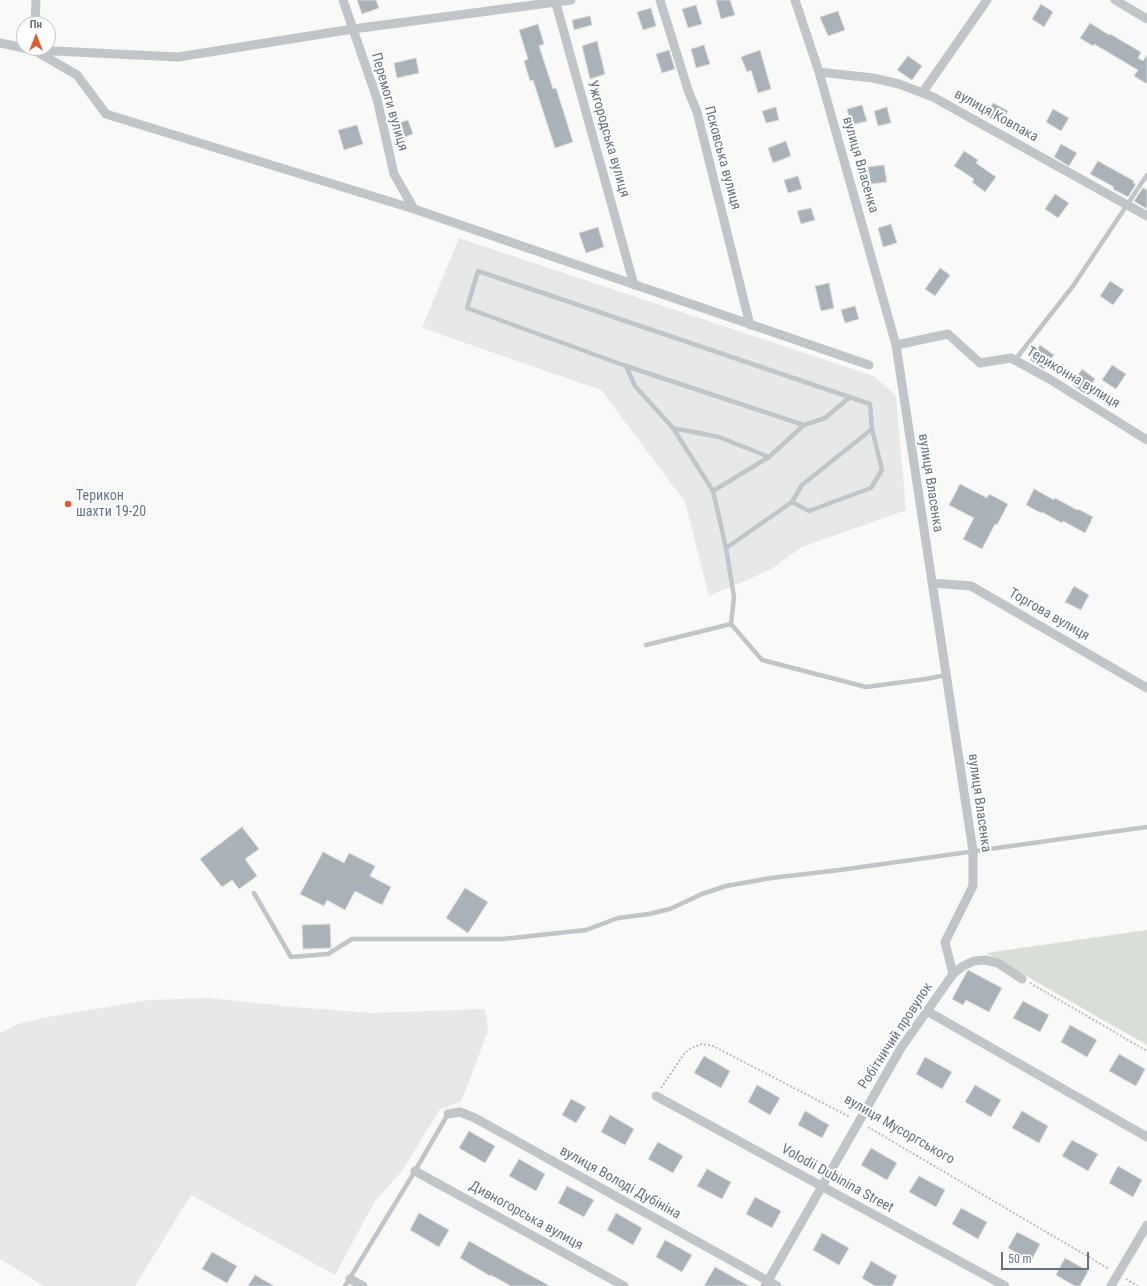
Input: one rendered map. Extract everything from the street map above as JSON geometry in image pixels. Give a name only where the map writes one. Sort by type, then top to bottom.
[{"type":"street","points":[[36,0],[36,16]]},
{"type":"street","name":"Перемоги вулиця","points":[[344,0],[377,99],[394,174],[414,210]]},
{"type":"street","points":[[56,50],[178,57],[353,29],[571,0]]},
{"type":"street","name":"Псковська вулиця","points":[[660,0],[688,90],[697,112],[750,325]]},
{"type":"street","name":"вулиця Власенка","points":[[795,0],[819,72],[896,345],[974,851],[974,886],[945,942],[953,974]]},
{"type":"street","points":[[923,92],[987,0]]},
{"type":"street","points":[[1114,0],[1147,19]]},
{"type":"street","name":"Ужгородська вулиця","points":[[555,1],[634,285]]},
{"type":"street","points":[[0,43],[16,46]]},
{"type":"street","points":[[46,56],[77,75],[106,114],[414,210],[869,365]]},
{"type":"street","name":"вулиця Ковпака","points":[[819,72],[873,78],[899,84],[923,92],[940,100],[1147,216]]},
{"type":"street","name":"Териконна вулиця","points":[[896,345],[948,334],[980,363],[1011,358],[1051,380],[1147,440]]},
{"type":"street","name":"Торгова вулиця","points":[[932,583],[971,586],[1147,688]]},
{"type":"street","name":"Робітничий провулок","points":[[766,1283],[901,1048],[953,974],[963,966],[985,960],[998,963],[1022,979]]},
{"type":"street","points":[[927,1011],[1147,1137]]},
{"type":"street","name":"Volodii Dubinina Street","points":[[656,1096],[1005,1286]]},
{"type":"street","name":"вулиця Володі Дубініна","points":[[448,1114],[460,1112],[475,1118],[766,1283],[777,1286]]},
{"type":"street","name":"Дивногорська вулиця","points":[[415,1172],[624,1286]]},
{"type":"street","points":[[1111,1286],[1146,1228]]},
{"type":"street","points":[[347,1282],[363,1286]]},
{"type":"lane","points":[[1015,360],[1073,286],[1147,175]]},
{"type":"lane","points":[[792,502],[809,511],[870,488],[882,470],[872,430],[870,404],[478,272],[467,308],[626,366],[804,425]]},
{"type":"lane","points":[[626,366],[635,386],[673,428],[713,491],[726,548],[734,597],[731,624],[762,660],[866,687],[946,675]]},
{"type":"lane","points":[[713,491],[769,457],[804,425],[825,418],[850,397]]},
{"type":"lane","points":[[673,428],[719,438],[769,457]]},
{"type":"lane","points":[[726,548],[792,502],[802,485],[872,430]]},
{"type":"lane","points":[[646,645],[731,624]]},
{"type":"lane","points":[[254,893],[291,957],[328,954],[352,939],[503,939],[586,930],[618,918],[649,914],[670,909],[702,894],[726,886],[771,878],[840,870],[1147,827]]},
{"type":"lane","points":[[347,1282],[415,1172],[448,1114]]},
{"type":"path","points":[[1022,979],[1147,1051]]},
{"type":"path","name":"вулиця Мусоргського","points":[[656,1096],[684,1054],[691,1048],[702,1044],[713,1046],[858,1122],[1138,1286]]},
{"type":"shaded area","points":[[459,238],[874,376],[896,396],[906,510],[802,547],[770,570],[709,596],[685,502],[601,390],[422,328]]},
{"type":"shaded area","points":[[1147,930],[1147,1045],[986,953]]},
{"type":"shaded area","points":[[210,998],[293,1007],[372,1013],[485,1009],[488,1031],[461,1102],[440,1109],[402,1171],[375,1201],[335,1275],[191,1195],[135,1286],[44,1286],[0,1259],[0,1033],[18,1024],[42,1018],[149,1000]]},
{"type":"building","points":[[357,0],[376,0],[379,8],[362,14]]},
{"type":"building","points":[[716,0],[730,0],[735,15],[721,19]]},
{"type":"building","points":[[1041,4],[1053,12],[1044,27],[1032,19]]},
{"type":"building","points":[[696,5],[702,24],[688,28],[682,9]]},
{"type":"building","points":[[651,8],[656,26],[643,30],[637,12]]},
{"type":"building","points":[[838,11],[845,30],[828,36],[820,17]]},
{"type":"building","points":[[590,16],[592,25],[574,30],[572,20]]},
{"type":"building","points":[[1090,23],[1141,52],[1138,58],[1143,61],[1147,55],[1147,84],[1134,76],[1138,70],[1094,44],[1093,46],[1080,38]]},
{"type":"building","points":[[538,24],[544,44],[539,46],[553,89],[556,88],[573,142],[555,148],[533,80],[530,81],[524,61],[528,59],[519,30]]},
{"type":"building","points":[[597,41],[605,74],[590,79],[582,46]]},
{"type":"building","points":[[704,45],[710,64],[696,68],[691,49]]},
{"type":"building","points":[[669,50],[675,69],[662,73],[656,54]]},
{"type":"building","points":[[760,50],[771,89],[758,93],[751,70],[747,72],[741,57]]},
{"type":"building","points":[[908,56],[922,66],[912,80],[897,70]]},
{"type":"building","points":[[416,58],[419,73],[397,78],[394,63]]},
{"type":"building","points":[[993,103],[1008,111],[1001,124],[986,116]]},
{"type":"building","points":[[862,105],[867,121],[851,125],[847,109]]},
{"type":"building","points":[[776,107],[779,120],[766,123],[762,111]]},
{"type":"building","points":[[887,107],[891,123],[878,126],[874,111]]},
{"type":"building","points":[[1053,109],[1069,118],[1061,131],[1046,122]]},
{"type":"building","points":[[408,120],[413,134],[397,140],[392,125]]},
{"type":"building","points":[[357,125],[363,144],[344,150],[338,130]]},
{"type":"building","points":[[786,141],[791,156],[773,163],[768,148]]},
{"type":"building","points":[[1061,144],[1077,153],[1069,166],[1054,157]]},
{"type":"building","points":[[964,151],[978,160],[976,163],[996,177],[985,192],[972,182],[974,179],[954,166]]},
{"type":"building","points":[[1098,161],[1134,181],[1133,183],[1136,184],[1128,197],[1113,189],[1114,187],[1090,174]]},
{"type":"building","points":[[884,165],[887,182],[871,184],[868,167]]},
{"type":"building","points":[[798,176],[802,189],[788,193],[784,180]]},
{"type":"building","points":[[1143,188],[1147,190],[1147,209],[1134,201]]},
{"type":"building","points":[[1055,194],[1069,203],[1058,218],[1045,209]]},
{"type":"building","points":[[811,208],[815,220],[801,224],[797,211]]},
{"type":"building","points":[[891,224],[897,243],[883,247],[878,228]]},
{"type":"building","points":[[598,227],[604,247],[586,253],[579,233]]},
{"type":"building","points":[[940,268],[950,275],[935,296],[925,289]]},
{"type":"building","points":[[1110,281],[1124,290],[1113,305],[1100,296]]},
{"type":"building","points":[[829,283],[834,308],[821,311],[815,286]]},
{"type":"building","points":[[855,306],[859,319],[845,323],[841,310]]},
{"type":"building","points":[[1040,345],[1054,355],[1044,369],[1030,360]]},
{"type":"building","points":[[1112,365],[1126,374],[1116,389],[1102,380]]},
{"type":"building","points":[[1082,369],[1095,379],[1085,394],[1072,384]]},
{"type":"building","points":[[960,484],[987,498],[989,494],[1008,504],[997,525],[995,524],[982,549],[963,539],[974,518],[949,505]]},
{"type":"building","points":[[1034,489],[1054,500],[1055,498],[1093,517],[1085,533],[1063,521],[1062,523],[1026,505]]},
{"type":"building","points":[[1074,586],[1089,595],[1081,610],[1065,602]]},
{"type":"building","points":[[242,827],[259,849],[245,859],[257,876],[239,889],[232,880],[222,887],[200,859]]},
{"type":"building","points":[[323,852],[344,863],[349,853],[375,866],[370,876],[391,887],[382,905],[355,891],[345,910],[327,900],[324,906],[300,894]]},
{"type":"building","points":[[465,888],[488,902],[468,933],[446,918]]},
{"type":"building","points":[[330,924],[331,948],[303,949],[302,925]]},
{"type":"building","points":[[968,970],[1002,988],[989,1012],[966,1000],[963,1005],[952,999]]},
{"type":"building","points":[[1023,1001],[1049,1015],[1040,1032],[1013,1018]]},
{"type":"building","points":[[1070,1025],[1097,1040],[1087,1057],[1061,1042]]},
{"type":"building","points":[[1119,1054],[1145,1069],[1136,1086],[1109,1071]]},
{"type":"building","points":[[704,1056],[730,1071],[721,1088],[694,1073]]},
{"type":"building","points":[[925,1057],[952,1072],[942,1089],[916,1074]]},
{"type":"building","points":[[757,1085],[780,1098],[770,1115],[748,1102]]},
{"type":"building","points":[[975,1085],[1001,1100],[991,1117],[965,1102]]},
{"type":"building","points":[[571,1099],[586,1107],[576,1123],[562,1115]]},
{"type":"building","points":[[805,1111],[829,1125],[822,1138],[798,1125]]},
{"type":"building","points":[[1022,1111],[1048,1126],[1039,1143],[1012,1128]]},
{"type":"building","points":[[610,1115],[634,1129],[625,1145],[601,1132]]},
{"type":"building","points":[[469,1131],[495,1146],[485,1163],[459,1148]]},
{"type":"building","points":[[1072,1140],[1098,1154],[1088,1171],[1062,1156]]},
{"type":"building","points":[[658,1142],[683,1156],[673,1173],[648,1159]]},
{"type":"building","points":[[871,1148],[897,1163],[887,1180],[861,1165]]},
{"type":"building","points":[[519,1159],[545,1174],[536,1191],[509,1176]]},
{"type":"building","points":[[1118,1166],[1142,1180],[1133,1197],[1109,1183]]},
{"type":"building","points":[[707,1169],[731,1182],[722,1199],[697,1186]]},
{"type":"building","points":[[919,1176],[945,1190],[936,1207],[909,1192]]},
{"type":"building","points":[[567,1186],[594,1200],[584,1217],[558,1203]]},
{"type":"building","points":[[755,1197],[781,1211],[772,1228],[746,1214]]},
{"type":"building","points":[[961,1208],[987,1222],[978,1239],[952,1224]]},
{"type":"building","points":[[419,1213],[449,1230],[439,1247],[410,1230]]},
{"type":"building","points":[[616,1213],[642,1228],[633,1245],[607,1230]]},
{"type":"building","points":[[1017,1232],[1040,1244],[1031,1261],[1008,1248]]},
{"type":"building","points":[[822,1233],[849,1248],[839,1265],[813,1250]]},
{"type":"building","points":[[665,1240],[692,1255],[682,1272],[656,1257]]},
{"type":"building","points":[[469,1241],[550,1286],[511,1286],[491,1275],[490,1276],[460,1258]]},
{"type":"building","points":[[212,1252],[237,1266],[227,1283],[202,1269]]},
{"type":"building","points":[[1065,1258],[1088,1271],[1080,1286],[1075,1286],[1056,1275]]},
{"type":"building","points":[[871,1261],[897,1276],[892,1286],[875,1286],[862,1278]]},
{"type":"building","points":[[715,1267],[749,1286],[704,1286]]},
{"type":"building","points":[[255,1275],[274,1286],[248,1286]]},
{"type":"place","name":"Терикон шахти 19-20","points":[[68,504]]}]
